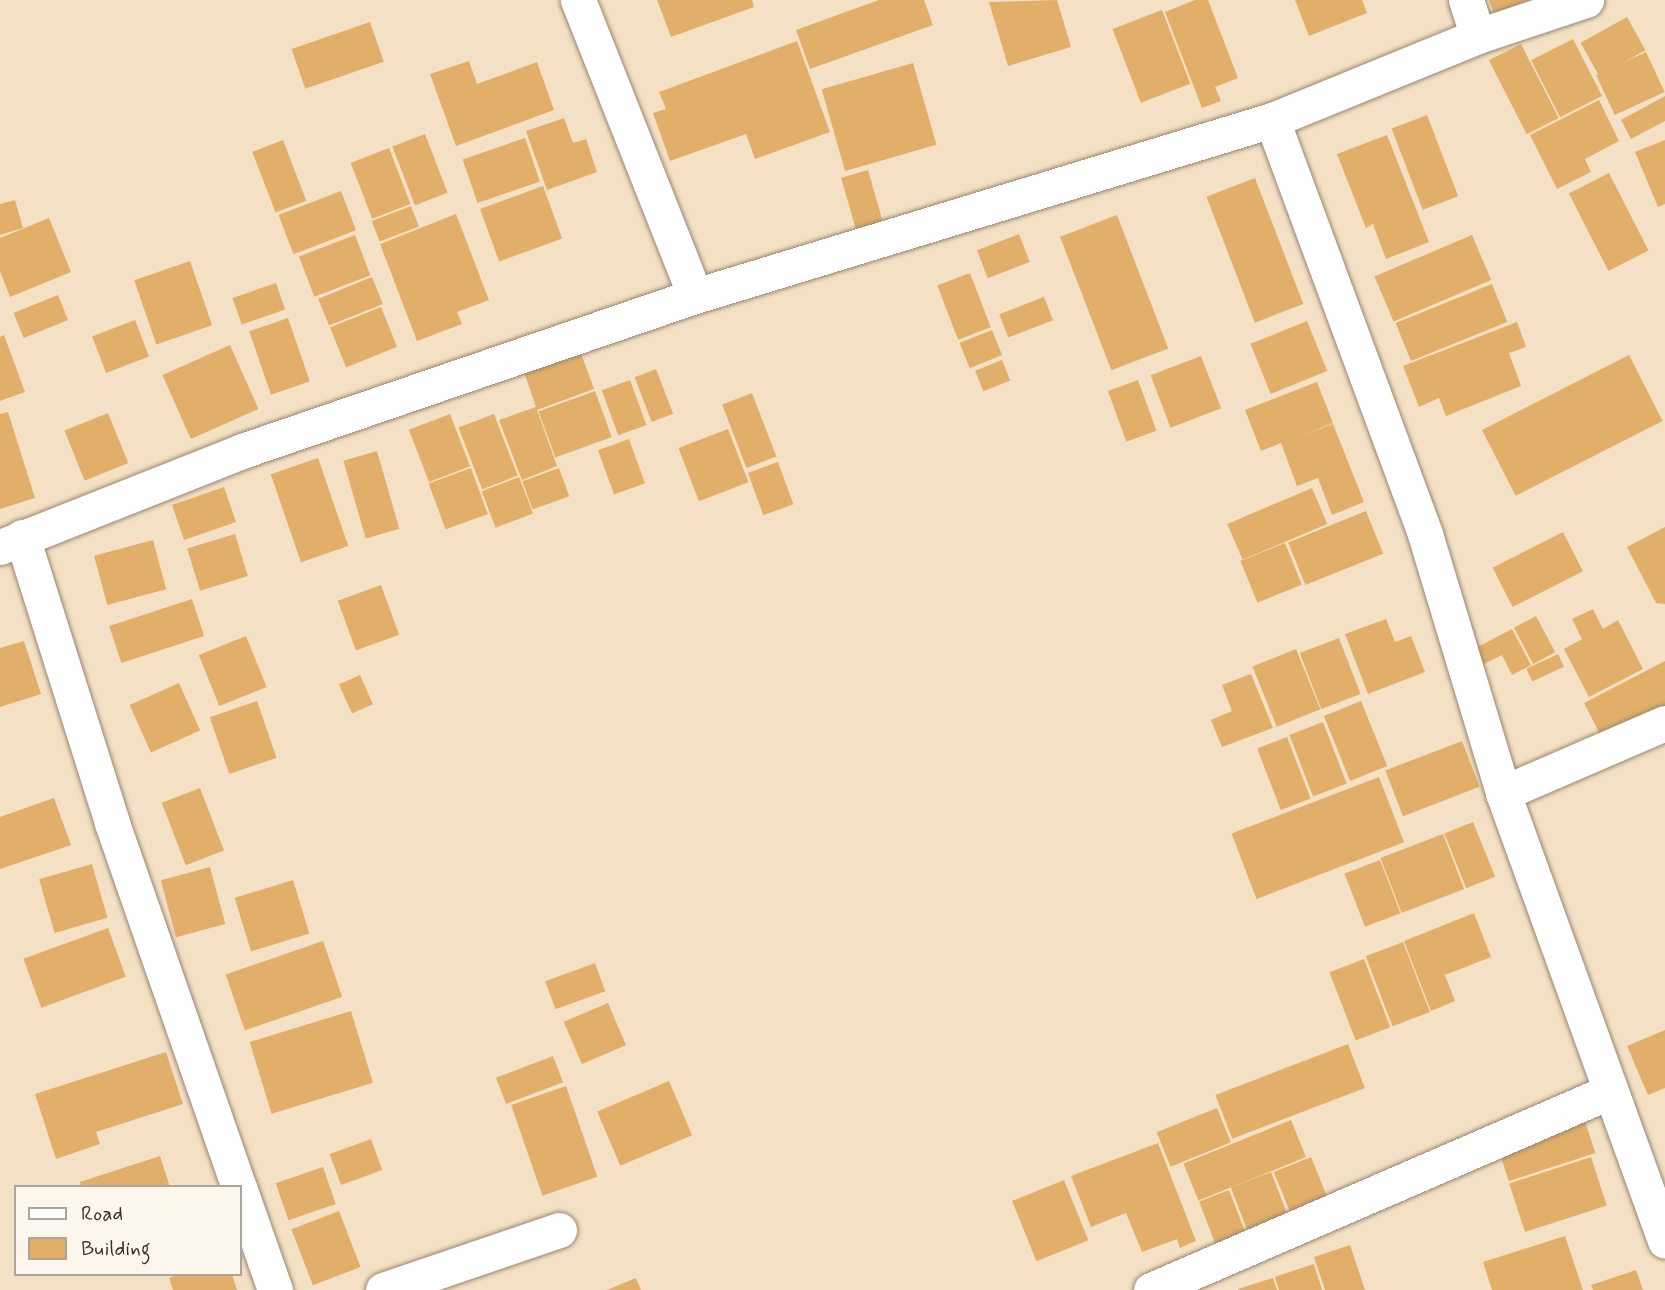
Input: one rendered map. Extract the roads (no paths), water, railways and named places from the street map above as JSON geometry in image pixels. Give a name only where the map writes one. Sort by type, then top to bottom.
[{"type":"street","points":[[579,0],[695,296]]},
{"type":"street","points":[[1466,0],[1478,36]]},
{"type":"street","points":[[238,1185],[11,542],[242,451],[695,296],[1272,120],[1478,36],[1586,0]]},
{"type":"street","points":[[1272,120],[1425,534],[1503,793],[1607,1093],[1665,1241]]},
{"type":"street","points":[[1503,793],[1665,723]]},
{"type":"street","points":[[1151,1290],[1607,1093]]},
{"type":"street","points":[[242,1196],[275,1290]]},
{"type":"street","points":[[383,1290],[559,1230]]}]
